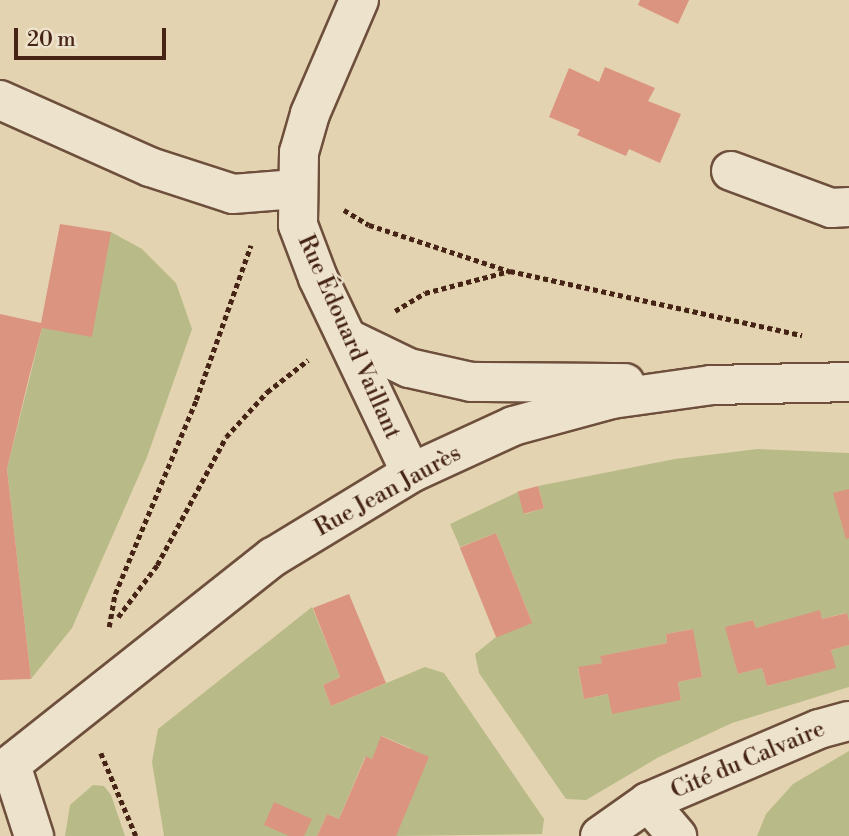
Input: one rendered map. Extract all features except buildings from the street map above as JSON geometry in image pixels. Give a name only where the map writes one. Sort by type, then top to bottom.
[{"type":"street","name":"Rue Édouard Vaillant","points":[[359,0],[310,114],[299,152],[296,189],[298,225],[317,278],[411,473]]},
{"type":"street","points":[[0,100],[150,167],[233,194],[296,189]]},
{"type":"street","points":[[731,171],[831,208],[849,207]]},
{"type":"street","points":[[347,338],[409,368],[471,382],[711,385]]},
{"type":"street","name":"Rue Jean Jaurès","points":[[6,769],[273,557],[411,473],[513,426],[612,399],[711,385],[849,382]]},
{"type":"street","name":"Cité du Calvaire","points":[[600,836],[648,802],[819,729],[849,720]]},
{"type":"street","points":[[6,769],[34,836]]},
{"type":"street","name":"Cité du Calvaire","points":[[648,802],[677,836]]},
{"type":"path","points":[[337,202],[350,216],[369,225],[510,271],[809,336]]},
{"type":"path","points":[[251,245],[196,401],[115,594],[108,632],[157,565],[226,437],[267,392],[312,358]]},
{"type":"path","points":[[385,317],[425,293],[510,271]]},
{"type":"path","points":[[124,800],[135,836]]},
{"type":"green space","points":[[111,232],[142,249],[176,283],[192,329],[147,457],[72,628],[31,679],[7,469],[42,328]]},
{"type":"green space","points":[[758,449],[849,453],[849,621],[846,613],[822,619],[820,611],[756,628],[753,620],[726,627],[738,674],[762,668],[767,686],[835,668],[831,650],[849,645],[849,687],[732,723],[659,757],[586,800],[566,799],[479,673],[475,654],[496,637],[532,622],[496,533],[460,547],[450,524],[518,492],[525,514],[544,508],[538,486],[675,459]],"holes":[[[692,629],[702,677],[678,682],[681,700],[608,694],[584,699],[578,668],[602,663],[601,656],[667,643],[666,634]]]},
{"type":"green space","points":[[312,607],[340,677],[323,685],[331,706],[425,667],[444,673],[544,819],[542,834],[396,836],[410,748],[382,736],[372,759],[365,757],[339,819],[327,814],[317,836],[164,836],[152,762],[158,729]]},
{"type":"green space","points":[[849,751],[849,836],[757,836],[766,814],[793,784]]},
{"type":"green space","points":[[93,785],[104,786],[111,795],[125,836],[65,836],[70,805]]}]
